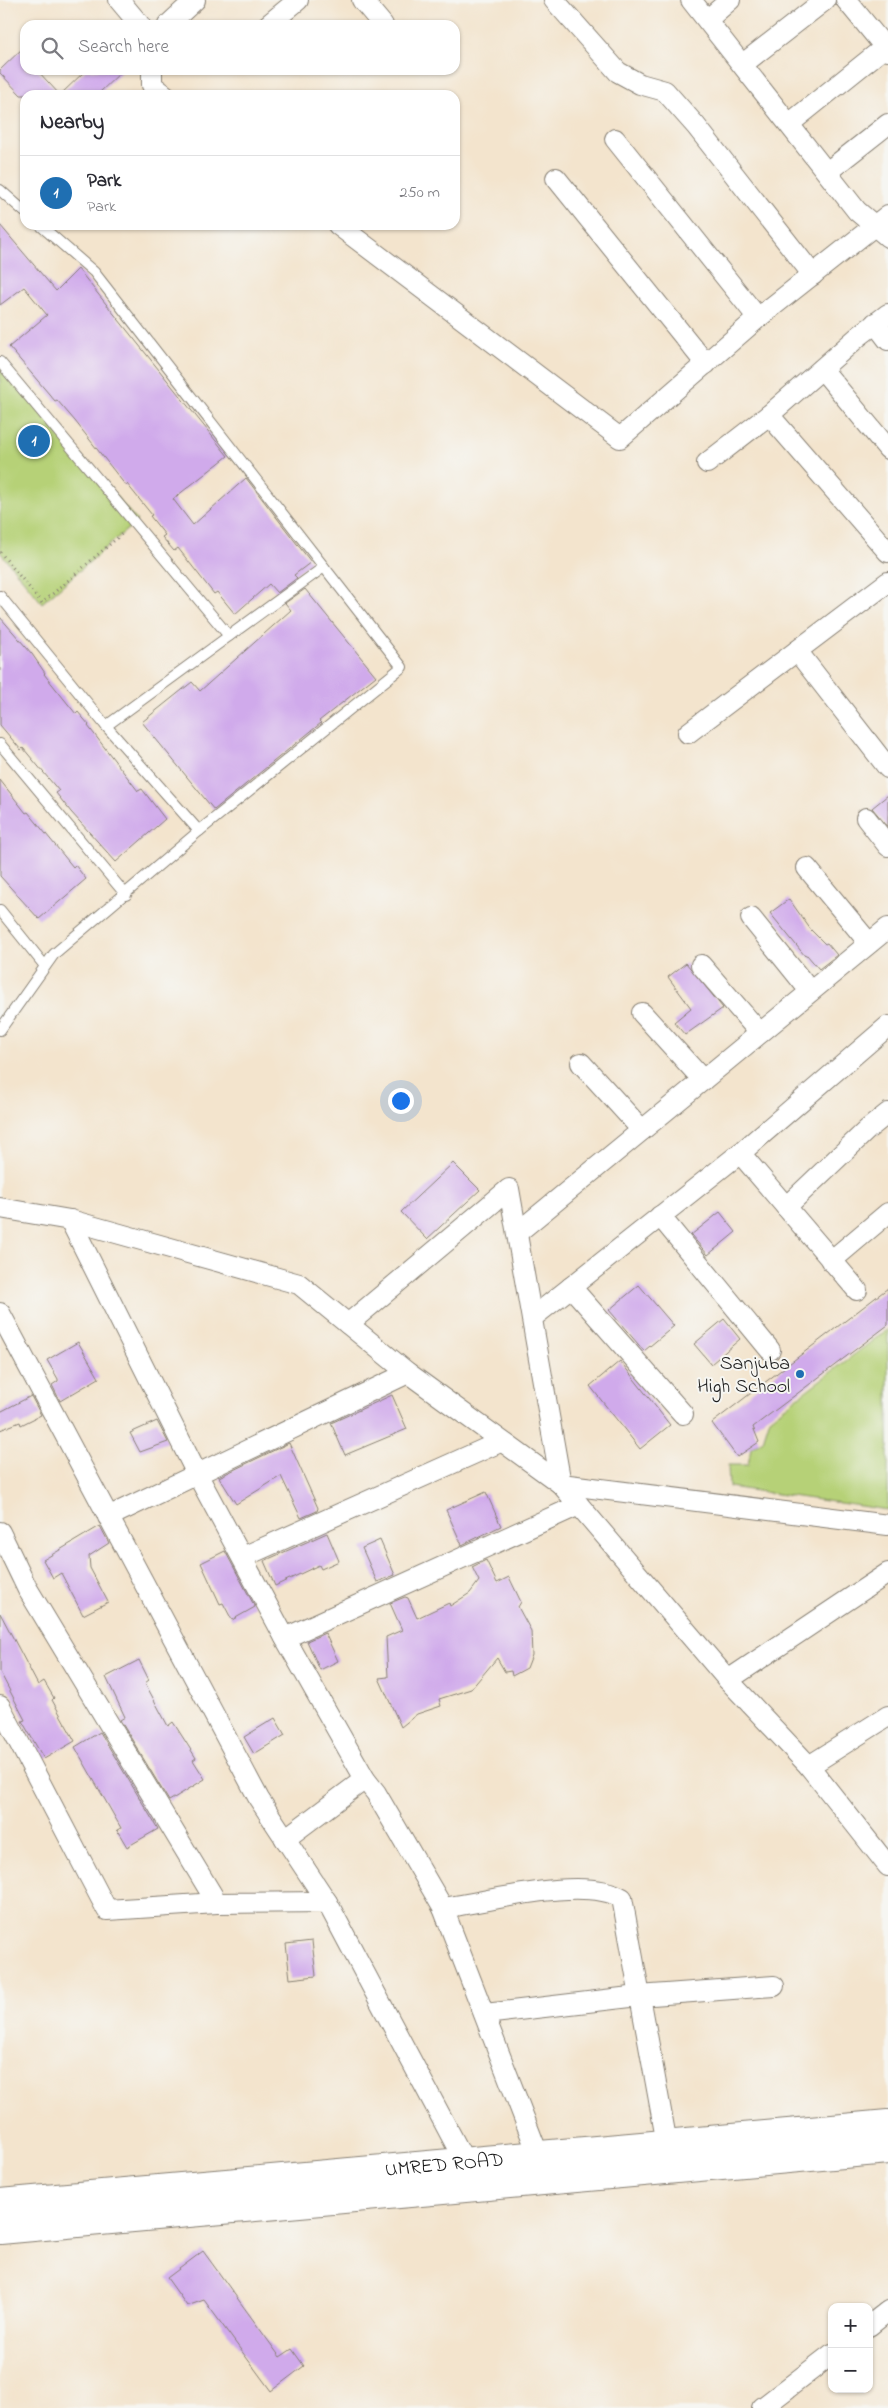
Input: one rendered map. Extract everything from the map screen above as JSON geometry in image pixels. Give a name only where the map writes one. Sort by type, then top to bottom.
[{"type":"highway","name":"UMRED ROAD","points":[[1,2201],[888,2124]]},
{"type":"highway","points":[[0,2230],[888,2150]]},
{"type":"street","points":[[119,0],[136,20]]},
{"type":"street","points":[[173,20],[194,0]]},
{"type":"street","points":[[274,20],[298,0]]},
{"type":"street","points":[[362,0],[379,20]]},
{"type":"street","points":[[554,0],[618,72],[640,84],[665,91],[696,126],[813,275]]},
{"type":"street","points":[[345,230],[620,438],[758,318],[813,275],[884,226],[857,211],[691,0]]},
{"type":"street","points":[[708,20],[730,0]]},
{"type":"street","points":[[743,64],[825,0]]},
{"type":"street","points":[[789,124],[886,49],[846,0]]},
{"type":"street","points":[[152,75],[152,85],[158,90]]},
{"type":"street","points":[[827,172],[888,124]]},
{"type":"street","points":[[615,139],[758,318]]},
{"type":"street","points":[[556,178],[706,364]]},
{"type":"street","points":[[707,463],[769,415],[882,318],[888,340]]},
{"type":"street","points":[[822,369],[888,449]]},
{"type":"street","points":[[769,415],[888,552]]},
{"type":"street","points":[[688,733],[888,582]]},
{"type":"street","points":[[797,651],[888,768]]},
{"type":"street","points":[[866,818],[888,846]]},
{"type":"street","points":[[807,868],[869,943]]},
{"type":"street","points":[[751,918],[810,992]]},
{"type":"street","points":[[517,1233],[888,928]]},
{"type":"street","points":[[701,964],[760,1032]]},
{"type":"street","points":[[642,1013],[703,1080]]},
{"type":"street","points":[[532,1318],[740,1153],[888,1026]]},
{"type":"street","points":[[581,1063],[642,1130]]},
{"type":"street","points":[[786,1207],[868,1128],[888,1113]]},
{"type":"street","points":[[740,1153],[856,1290]]},
{"type":"street","points":[[348,1324],[509,1189],[561,1484]]},
{"type":"street","points":[[0,1208],[70,1220],[299,1284],[408,1373],[500,1442],[561,1484],[728,1680],[809,1766],[888,1866]]},
{"type":"street","points":[[831,1261],[888,1213]]},
{"type":"street","points":[[660,1216],[770,1350]]},
{"type":"street","points":[[70,1220],[198,1474],[285,1638],[365,1779],[376,1792],[443,1908],[538,2154]]},
{"type":"street","points":[[572,1286],[683,1414]]},
{"type":"street","points":[[0,1313],[259,1799],[327,1902],[464,2160]]},
{"type":"street","points":[[108,1517],[408,1373]]},
{"type":"street","points":[[243,1557],[500,1442]]},
{"type":"street","points":[[561,1484],[888,1525]]},
{"type":"street","points":[[285,1638],[579,1505]]},
{"type":"street","points":[[0,1532],[27,1588],[217,1903]]},
{"type":"street","points":[[728,1680],[888,1573]]},
{"type":"street","points":[[0,1706],[107,1910],[217,1903],[327,1902]]},
{"type":"street","points":[[809,1766],[888,1716]]},
{"type":"street","points":[[285,1839],[365,1779]]},
{"type":"street","points":[[443,1908],[490,1901],[536,1890],[610,1891],[622,1898],[667,2144]]},
{"type":"street","points":[[485,2014],[639,1996],[774,1986]]},
{"type":"street","points":[[873,2323],[888,2311]]},
{"type":"street","points":[[762,2408],[828,2357]]},
{"type":"lane","points":[[0,190],[20,208]]},
{"type":"lane","points":[[0,1030],[54,954],[126,895],[199,831],[402,667],[94,272],[46,230]]},
{"type":"lane","points":[[0,362],[228,636]]},
{"type":"lane","points":[[106,726],[324,567]]},
{"type":"lane","points":[[0,596],[106,726],[199,831]]},
{"type":"lane","points":[[0,744],[126,895]]},
{"type":"lane","points":[[0,910],[45,966]]},
{"type":"path","points":[[0,552],[42,603],[126,530]]},
{"type":"green space","points":[[0,361],[137,521],[42,603],[0,552]]},
{"type":"green space","points":[[888,1329],[888,1510],[729,1487],[728,1465],[748,1465],[751,1448],[763,1440],[770,1418]]},
{"type":"building","points":[[20,51],[20,75],[42,75],[55,90],[20,90],[20,94],[0,73],[0,70]]},
{"type":"building","points":[[81,75],[118,75],[102,90],[65,90]]},
{"type":"building","points":[[0,225],[56,291],[78,269],[228,456],[173,499],[193,525],[246,478],[311,562],[294,575],[297,578],[277,593],[269,584],[235,614],[217,592],[214,594],[178,548],[174,551],[162,537],[165,535],[150,516],[152,515],[127,484],[126,486],[75,421],[57,400],[55,401],[9,347],[47,315],[24,287],[0,305]]},
{"type":"building","points":[[305,589],[376,676],[319,721],[321,723],[214,810],[142,722],[192,682],[200,691],[291,610],[285,603]]},
{"type":"building","points":[[0,617],[32,654],[44,674],[76,714],[78,712],[89,725],[138,791],[142,789],[165,819],[116,862],[71,812],[56,793],[59,791],[23,748],[21,750],[0,725]]},
{"type":"building","points":[[0,780],[26,813],[28,812],[73,867],[75,865],[86,879],[39,919],[0,876]]},
{"type":"building","points":[[888,795],[888,827],[872,808]]},
{"type":"building","points":[[789,899],[811,930],[825,944],[827,943],[837,955],[819,969],[807,955],[805,956],[770,913]]},
{"type":"building","points":[[686,963],[723,1008],[685,1035],[674,1022],[691,1008],[668,977]]},
{"type":"building","points":[[453,1163],[480,1190],[427,1239],[401,1212]]},
{"type":"building","points":[[720,1212],[736,1232],[708,1255],[691,1235]]},
{"type":"building","points":[[639,1285],[674,1326],[644,1351],[609,1310]]},
{"type":"building","name":"Sanjuba High School","points":[[888,1288],[888,1325],[753,1427],[759,1442],[737,1457],[712,1423]]},
{"type":"building","points":[[724,1319],[740,1339],[711,1364],[694,1344]]},
{"type":"building","points":[[78,1342],[99,1378],[60,1401],[52,1385],[58,1379],[47,1360]]},
{"type":"building","points":[[620,1361],[670,1425],[640,1449],[590,1386]]},
{"type":"building","points":[[392,1395],[407,1429],[345,1455],[331,1423]]},
{"type":"building","points":[[31,1396],[41,1415],[21,1425],[20,1422],[0,1430],[0,1412]]},
{"type":"building","points":[[157,1421],[168,1442],[140,1452],[130,1433]]},
{"type":"building","points":[[289,1443],[318,1508],[317,1511],[301,1518],[281,1476],[236,1504],[219,1477]]},
{"type":"building","points":[[486,1492],[501,1526],[462,1545],[446,1510]]},
{"type":"building","points":[[100,1526],[109,1543],[89,1556],[90,1568],[108,1602],[83,1615],[61,1573],[53,1578],[43,1560]]},
{"type":"building","points":[[327,1533],[339,1561],[321,1569],[319,1565],[275,1586],[264,1561]]},
{"type":"building","points":[[380,1540],[395,1575],[377,1582],[362,1548]]},
{"type":"building","points":[[225,1551],[255,1607],[232,1620],[223,1603],[220,1604],[201,1563]]},
{"type":"building","points":[[486,1560],[497,1583],[509,1577],[521,1602],[518,1607],[531,1631],[532,1655],[527,1668],[512,1676],[511,1671],[505,1672],[497,1658],[471,1689],[439,1699],[441,1706],[417,1714],[401,1727],[379,1678],[388,1677],[386,1637],[402,1630],[390,1603],[405,1597],[408,1598],[417,1618],[449,1603],[450,1606],[470,1593],[479,1581],[472,1567]]},
{"type":"building","points":[[0,1613],[38,1685],[44,1681],[54,1698],[52,1700],[75,1741],[44,1759],[22,1721],[25,1720],[0,1672]]},
{"type":"building","points":[[325,1633],[338,1661],[320,1670],[307,1641]]},
{"type":"building","points":[[139,1660],[149,1680],[145,1683],[168,1726],[173,1722],[196,1758],[193,1760],[205,1779],[169,1801],[120,1720],[125,1717],[106,1677]]},
{"type":"building","points":[[275,1718],[285,1735],[254,1754],[244,1737]]},
{"type":"building","points":[[100,1732],[158,1829],[127,1847],[117,1830],[121,1828],[75,1747]]},
{"type":"building","points":[[312,1941],[316,1976],[290,1979],[286,1944]]},
{"type":"building","points":[[203,2251],[280,2357],[292,2349],[304,2366],[271,2391],[204,2300],[187,2306],[167,2278]]},
{"type":"place","name":"Park","points":[[34,441]]},
{"type":"place","name":"Sanjuba High School","points":[[800,1374]]}]
